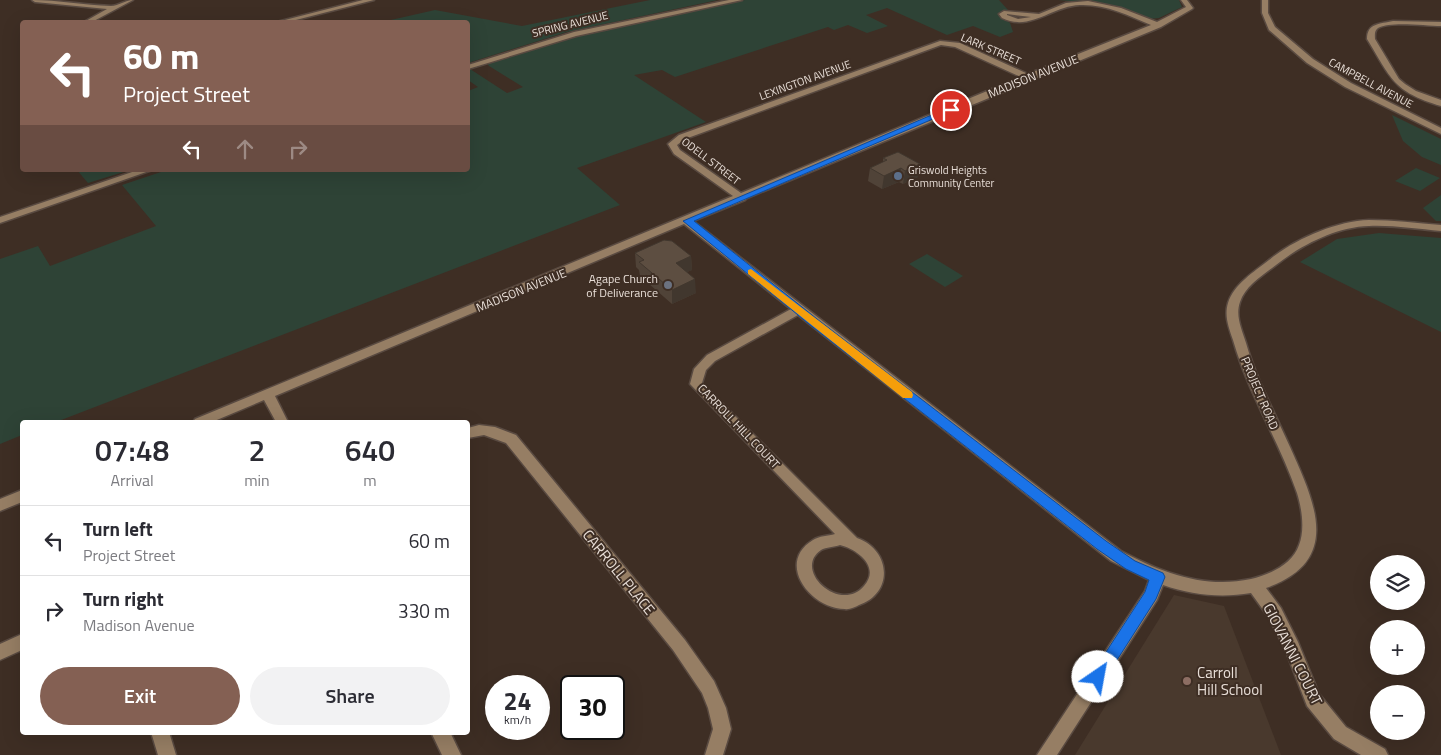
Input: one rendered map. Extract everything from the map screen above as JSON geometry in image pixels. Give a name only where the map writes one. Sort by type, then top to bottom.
[{"type":"street","points":[[35,0],[115,8]]},
{"type":"street","points":[[92,20],[130,0]]},
{"type":"street","points":[[289,20],[371,0]]},
{"type":"street","name":"SPRING AVENUE","points":[[470,66],[574,34],[739,0]]},
{"type":"street","name":"MADISON AVENUE","points":[[205,420],[1187,12],[1190,8],[1184,0]]},
{"type":"street","name":"CAMPBELL AVENUE","points":[[1265,0],[1266,13],[1272,28],[1310,62],[1348,85],[1441,131]]},
{"type":"street","points":[[1040,16],[1072,4],[1089,4],[1110,8],[1158,24]]},
{"type":"street","points":[[1441,24],[1393,23],[1375,27],[1371,32],[1371,39],[1396,80],[1413,93],[1441,103]]},
{"type":"street","name":"LARK STREET","points":[[945,43],[957,45],[1028,77]]},
{"type":"street","name":"LEXINGTON AVENUE","points":[[674,141],[925,48],[945,43]]},
{"type":"street","name":"ODELL STREET","points":[[674,141],[672,144],[677,152],[742,198]]},
{"type":"street","points":[[0,220],[141,172]]},
{"type":"street","name":"PROJECT ROAD","points":[[687,221],[1116,556],[1158,577],[1194,587],[1231,590],[1256,586],[1289,572],[1299,562],[1305,549],[1309,536],[1310,517],[1304,494],[1244,358],[1232,317],[1234,302],[1245,284],[1288,250],[1330,231],[1368,223],[1441,228]]},
{"type":"street","name":"CARROLL HILL COURT","points":[[799,310],[711,358],[702,365],[697,373],[696,384],[852,542],[862,547],[873,560],[877,575],[875,585],[869,593],[859,599],[848,602],[824,597],[807,580],[804,570],[805,559],[810,550],[818,544],[829,540],[840,539],[852,542]]},
{"type":"street","points":[[267,394],[281,420]]},
{"type":"street","name":"CARROLL PLACE","points":[[470,432],[482,429],[511,439],[679,645],[708,687],[717,708],[722,729],[714,755]]},
{"type":"street","points":[[0,505],[20,497]]},
{"type":"street","points":[[1046,755],[1151,595],[1158,577]]},
{"type":"street","name":"GIOVANNI COURT","points":[[1256,586],[1275,613],[1292,647],[1313,700],[1340,733],[1379,755]]},
{"type":"street","points":[[0,652],[20,643]]},
{"type":"street","points":[[161,735],[166,755]]},
{"type":"street","points":[[442,735],[452,755]]},
{"type":"shaded area","name":"Carroll Hill School","points":[[1174,595],[1224,606],[1281,755],[1075,755]]},
{"type":"green space","points":[[650,0],[718,0],[567,32],[470,62],[470,20],[391,20],[435,10],[522,26]]},
{"type":"green space","points":[[745,0],[999,0],[1008,10],[1003,11],[999,15],[1010,23],[1013,32],[1000,37],[973,26],[947,35],[887,8],[866,15],[888,26],[867,33],[848,25],[834,30],[828,27],[675,77],[662,70],[634,75],[706,122],[577,168],[620,205],[61,420],[20,420],[20,436],[0,444],[0,259],[38,246],[50,266],[156,226],[122,185],[161,172],[470,172],[470,90],[478,87],[470,81],[470,69],[507,93],[523,87],[487,63],[574,36]]},
{"type":"green space","points":[[1058,0],[1179,0],[1182,7],[1159,18],[1149,19],[1096,3]]},
{"type":"green space","points":[[1392,115],[1441,139],[1441,165],[1422,157],[1403,141]]},
{"type":"green space","points":[[1416,168],[1440,178],[1420,191],[1395,181]]},
{"type":"green space","points":[[79,172],[124,172],[88,183]]},
{"type":"green space","points":[[1441,195],[1441,221],[1436,221],[1423,208]]},
{"type":"green space","points":[[1379,233],[1441,238],[1441,332],[1300,262],[1337,239]]},
{"type":"green space","points":[[927,254],[963,276],[945,287],[909,264]]},
{"type":"building","points":[[898,152],[920,164],[905,171],[901,168],[884,176],[870,168],[887,160],[883,158]]},
{"type":"building","points":[[664,240],[672,241],[691,256],[676,263],[695,279],[672,290],[639,262],[644,260],[635,253]]},
{"type":"slow traffic","points":[[751,272],[907,395]]},
{"type":"place","name":"Griswold Heights Community Center","points":[[898,176]]},
{"type":"place","name":"Agape Church of Deliverance","points":[[668,285]]},
{"type":"place","name":"Carroll Hill School","points":[[1187,681]]},
{"type":"route","points":[[951,110],[687,221],[813,322],[1116,556],[1130,565],[1158,577],[1151,595],[1098,677]]}]
